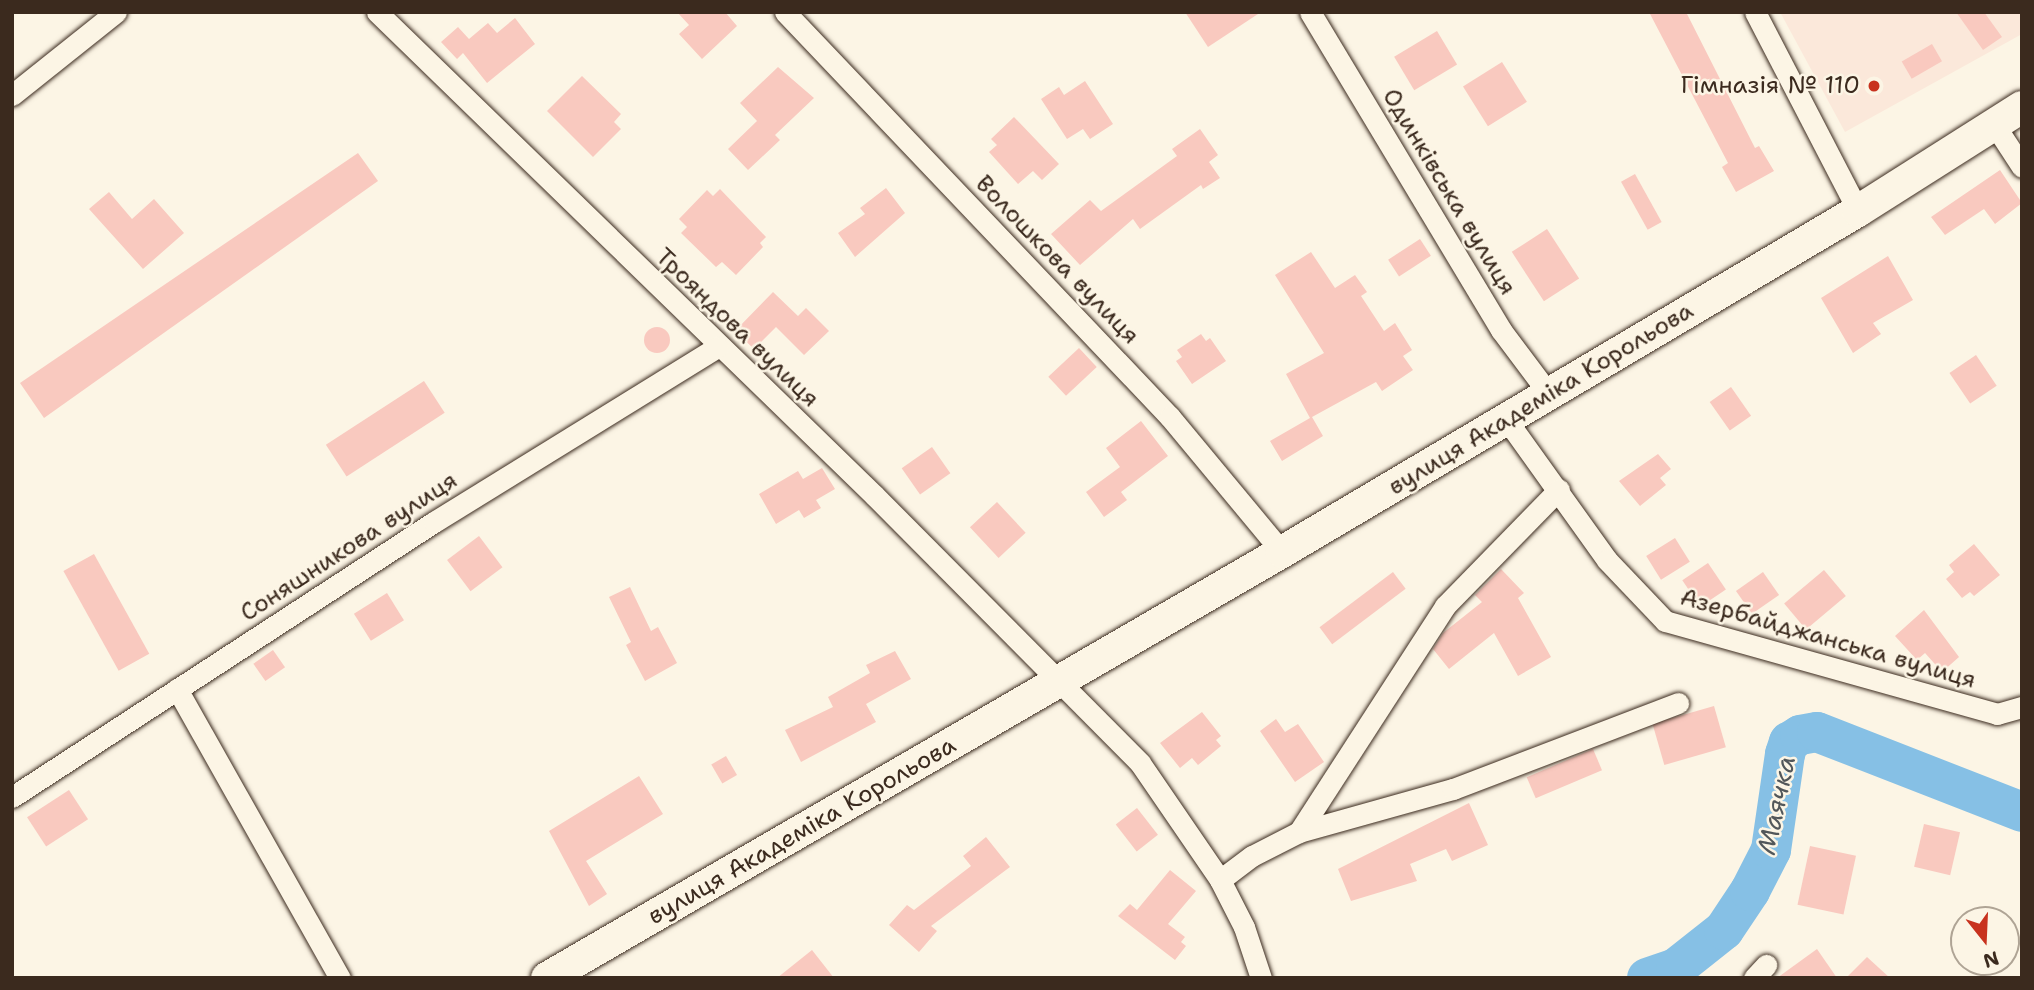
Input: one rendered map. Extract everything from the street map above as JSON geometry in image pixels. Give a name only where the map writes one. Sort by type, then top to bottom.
[{"type":"main road","name":"вулиця Академіка Корольова","points":[[547,978],[1282,552],[1858,211],[2022,107]]},
{"type":"street","points":[[12,95],[116,12]]},
{"type":"street","name":"Трояндова вулиця","points":[[377,12],[717,347],[927,547],[1057,684]]},
{"type":"street","name":"Волошкова вулиця","points":[[785,12],[1170,417],[1282,552]]},
{"type":"street","name":"Одинківська вулиця","points":[[1310,12],[1501,330],[1549,394]]},
{"type":"street","points":[[1755,12],[1858,211]]},
{"type":"street","points":[[1994,124],[2022,167]]},
{"type":"street","name":"Соняшникова вулиця","points":[[12,797],[434,522],[717,347]]},
{"type":"street","name":"Азербайджанська вулиця","points":[[1506,419],[1559,489],[1607,561],[1665,621],[1997,714],[2022,708]]},
{"type":"street","points":[[1300,832],[1445,606],[1559,489]]},
{"type":"street","points":[[1057,684],[1140,763],[1220,880],[1244,927],[1261,978]]},
{"type":"street","points":[[177,689],[340,978]]},
{"type":"street","points":[[1220,880],[1252,856],[1300,832],[1453,789],[1678,703]]},
{"type":"shaded area","name":"Гімназія № 110","points":[[1780,12],[2022,12],[2022,34],[1845,132]]},
{"type":"building","points":[[677,12],[725,12],[737,26],[702,59],[679,34],[689,25]]},
{"type":"building","points":[[1185,12],[1261,12],[1208,47]]},
{"type":"building","points":[[1649,12],[1686,12],[1755,148],[1759,146],[1774,171],[1736,192],[1722,167],[1728,163]]},
{"type":"building","points":[[1956,12],[1984,12],[2002,37],[1983,50]]},
{"type":"building","points":[[515,18],[535,44],[487,83],[463,53],[457,59],[441,42],[458,27],[469,39],[488,23],[497,33]]},
{"type":"building","points":[[1437,31],[1457,64],[1414,90],[1394,57]]},
{"type":"building","points":[[1932,44],[1942,61],[1912,79],[1902,62]]},
{"type":"building","points":[[1502,62],[1527,102],[1488,126],[1463,86]]},
{"type":"building","points":[[778,67],[814,98],[775,135],[780,140],[748,170],[728,149],[757,121],[740,103]]},
{"type":"building","points":[[582,76],[621,114],[614,122],[621,129],[593,157],[547,111]]},
{"type":"building","points":[[1085,81],[1113,124],[1090,139],[1083,129],[1067,139],[1041,99],[1059,87],[1064,95]]},
{"type":"building","points":[[1014,117],[1059,164],[1042,180],[1033,171],[1018,184],[989,152],[997,145],[991,139]]},
{"type":"building","points":[[1200,129],[1218,155],[1209,162],[1220,178],[1203,189],[1201,185],[1140,229],[1133,219],[1080,265],[1051,234],[1090,200],[1101,211],[1177,156],[1172,149]]},
{"type":"building","points":[[358,153],[378,181],[44,418],[20,383]]},
{"type":"building","points":[[2000,170],[2022,203],[1995,224],[1984,209],[1945,235],[1931,217]]},
{"type":"building","points":[[1635,174],[1662,222],[1648,230],[1621,182]]},
{"type":"building","points":[[886,188],[905,213],[855,257],[838,233],[865,214],[860,208]]},
{"type":"building","points":[[720,189],[766,237],[760,243],[763,247],[736,275],[722,262],[716,267],[681,233],[687,227],[679,219],[707,190],[713,196]]},
{"type":"building","points":[[109,192],[132,219],[154,199],[184,233],[143,269],[89,209]]},
{"type":"building","points":[[1547,229],[1579,278],[1544,301],[1512,252]]},
{"type":"building","points":[[1420,239],[1431,256],[1399,276],[1388,260]]},
{"type":"building","points":[[1311,252],[1335,288],[1355,275],[1367,292],[1361,296],[1384,331],[1395,323],[1412,350],[1403,356],[1413,370],[1382,391],[1376,382],[1312,417],[1323,436],[1282,461],[1270,441],[1310,418],[1286,374],[1324,353],[1275,275]]},
{"type":"building","points":[[1888,256],[1913,300],[1873,323],[1881,334],[1853,353],[1821,298]]},
{"type":"building","points":[[773,292],[798,316],[806,308],[829,331],[804,355],[776,327],[754,349],[735,331]]},
{"type":"building","points":[[657,327],[666,331],[670,340],[666,349],[657,353],[648,349],[644,340],[648,331]]},
{"type":"building","points":[[1201,334],[1206,341],[1210,338],[1226,361],[1192,384],[1176,361],[1182,357],[1177,350]]},
{"type":"building","points":[[1079,348],[1097,367],[1066,396],[1048,377]]},
{"type":"building","points":[[1976,355],[1997,386],[1970,404],[1949,373]]},
{"type":"building","points":[[424,381],[445,413],[347,477],[326,445]]},
{"type":"building","points":[[1731,387],[1751,416],[1730,431],[1710,402]]},
{"type":"building","points":[[1141,421],[1168,456],[1121,492],[1127,500],[1104,517],[1086,492],[1120,467],[1106,448]]},
{"type":"building","points":[[932,447],[950,473],[920,494],[902,468]]},
{"type":"building","points":[[1658,454],[1671,469],[1660,478],[1666,485],[1640,506],[1619,481]]},
{"type":"building","points":[[822,468],[835,489],[816,500],[821,508],[804,518],[799,510],[776,524],[759,494],[798,471],[803,479]]},
{"type":"building","points":[[997,502],[1026,533],[999,558],[970,527]]},
{"type":"building","points":[[479,536],[502,567],[471,591],[447,560]]},
{"type":"building","points":[[1675,538],[1690,562],[1661,580],[1646,556]]},
{"type":"building","points":[[1974,544],[2000,575],[1974,596],[1970,592],[1962,598],[1946,579],[1954,572],[1949,565]]},
{"type":"building","points":[[94,554],[149,654],[119,671],[63,571]]},
{"type":"building","points":[[1708,563],[1726,590],[1700,607],[1682,580]]},
{"type":"building","points":[[1501,569],[1524,593],[1518,598],[1551,657],[1518,676],[1494,633],[1449,669],[1433,649],[1443,633],[1482,602],[1475,595]]},
{"type":"building","points":[[1824,570],[1846,596],[1806,629],[1784,603]]},
{"type":"building","points":[[1393,572],[1406,589],[1332,644],[1320,627]]},
{"type":"building","points":[[1763,572],[1779,595],[1752,614],[1736,591]]},
{"type":"building","points":[[630,587],[651,631],[658,627],[677,663],[645,681],[626,645],[631,642],[609,597]]},
{"type":"building","points":[[387,593],[404,620],[371,641],[354,614]]},
{"type":"building","points":[[1924,610],[1959,657],[1942,672],[1925,653],[1917,660],[1895,636]]},
{"type":"building","points":[[273,650],[285,667],[265,681],[253,664]]},
{"type":"building","points":[[895,651],[911,679],[866,704],[876,722],[801,762],[785,730],[833,707],[828,697],[870,673],[866,665]]},
{"type":"building","points":[[1714,706],[1726,747],[1664,765],[1652,724]]},
{"type":"building","points":[[1202,712],[1221,736],[1216,740],[1221,746],[1198,765],[1192,758],[1180,768],[1160,743]]},
{"type":"building","points":[[1276,719],[1285,732],[1298,724],[1324,762],[1295,782],[1260,731]]},
{"type":"building","points":[[1593,749],[1602,770],[1536,798],[1527,777]]},
{"type":"building","points":[[726,756],[737,775],[722,784],[711,764]]},
{"type":"building","points":[[639,776],[663,814],[586,861],[607,894],[589,906],[549,831]]},
{"type":"building","points":[[69,790],[88,819],[46,847],[27,817]]},
{"type":"building","points":[[1469,803],[1488,845],[1452,861],[1446,849],[1410,864],[1417,881],[1351,901],[1338,869]]},
{"type":"building","points":[[1137,808],[1158,835],[1137,851],[1116,825]]},
{"type":"building","points":[[1924,824],[1960,832],[1950,875],[1914,867]]},
{"type":"building","points":[[986,837],[1010,867],[931,926],[937,931],[919,952],[889,925],[907,905],[914,910],[971,866],[963,856]]},
{"type":"building","points":[[1810,846],[1856,856],[1843,914],[1798,905]]},
{"type":"building","points":[[1170,870],[1196,891],[1168,924],[1185,937],[1181,942],[1186,946],[1175,960],[1118,916],[1130,904],[1137,910]]},
{"type":"building","points":[[1817,949],[1837,978],[1777,978]]},
{"type":"building","points":[[812,950],[834,978],[777,978]]},
{"type":"building","points":[[1867,957],[1890,978],[1846,978]]},
{"type":"waterway","name":"Маячка","points":[[1647,978],[1676,968],[1724,930],[1750,891],[1771,850],[1785,754],[1789,742],[1800,735],[1817,732],[2022,812]]},
{"type":"place","name":"Гімназія № 110","points":[[1874,86]]}]
